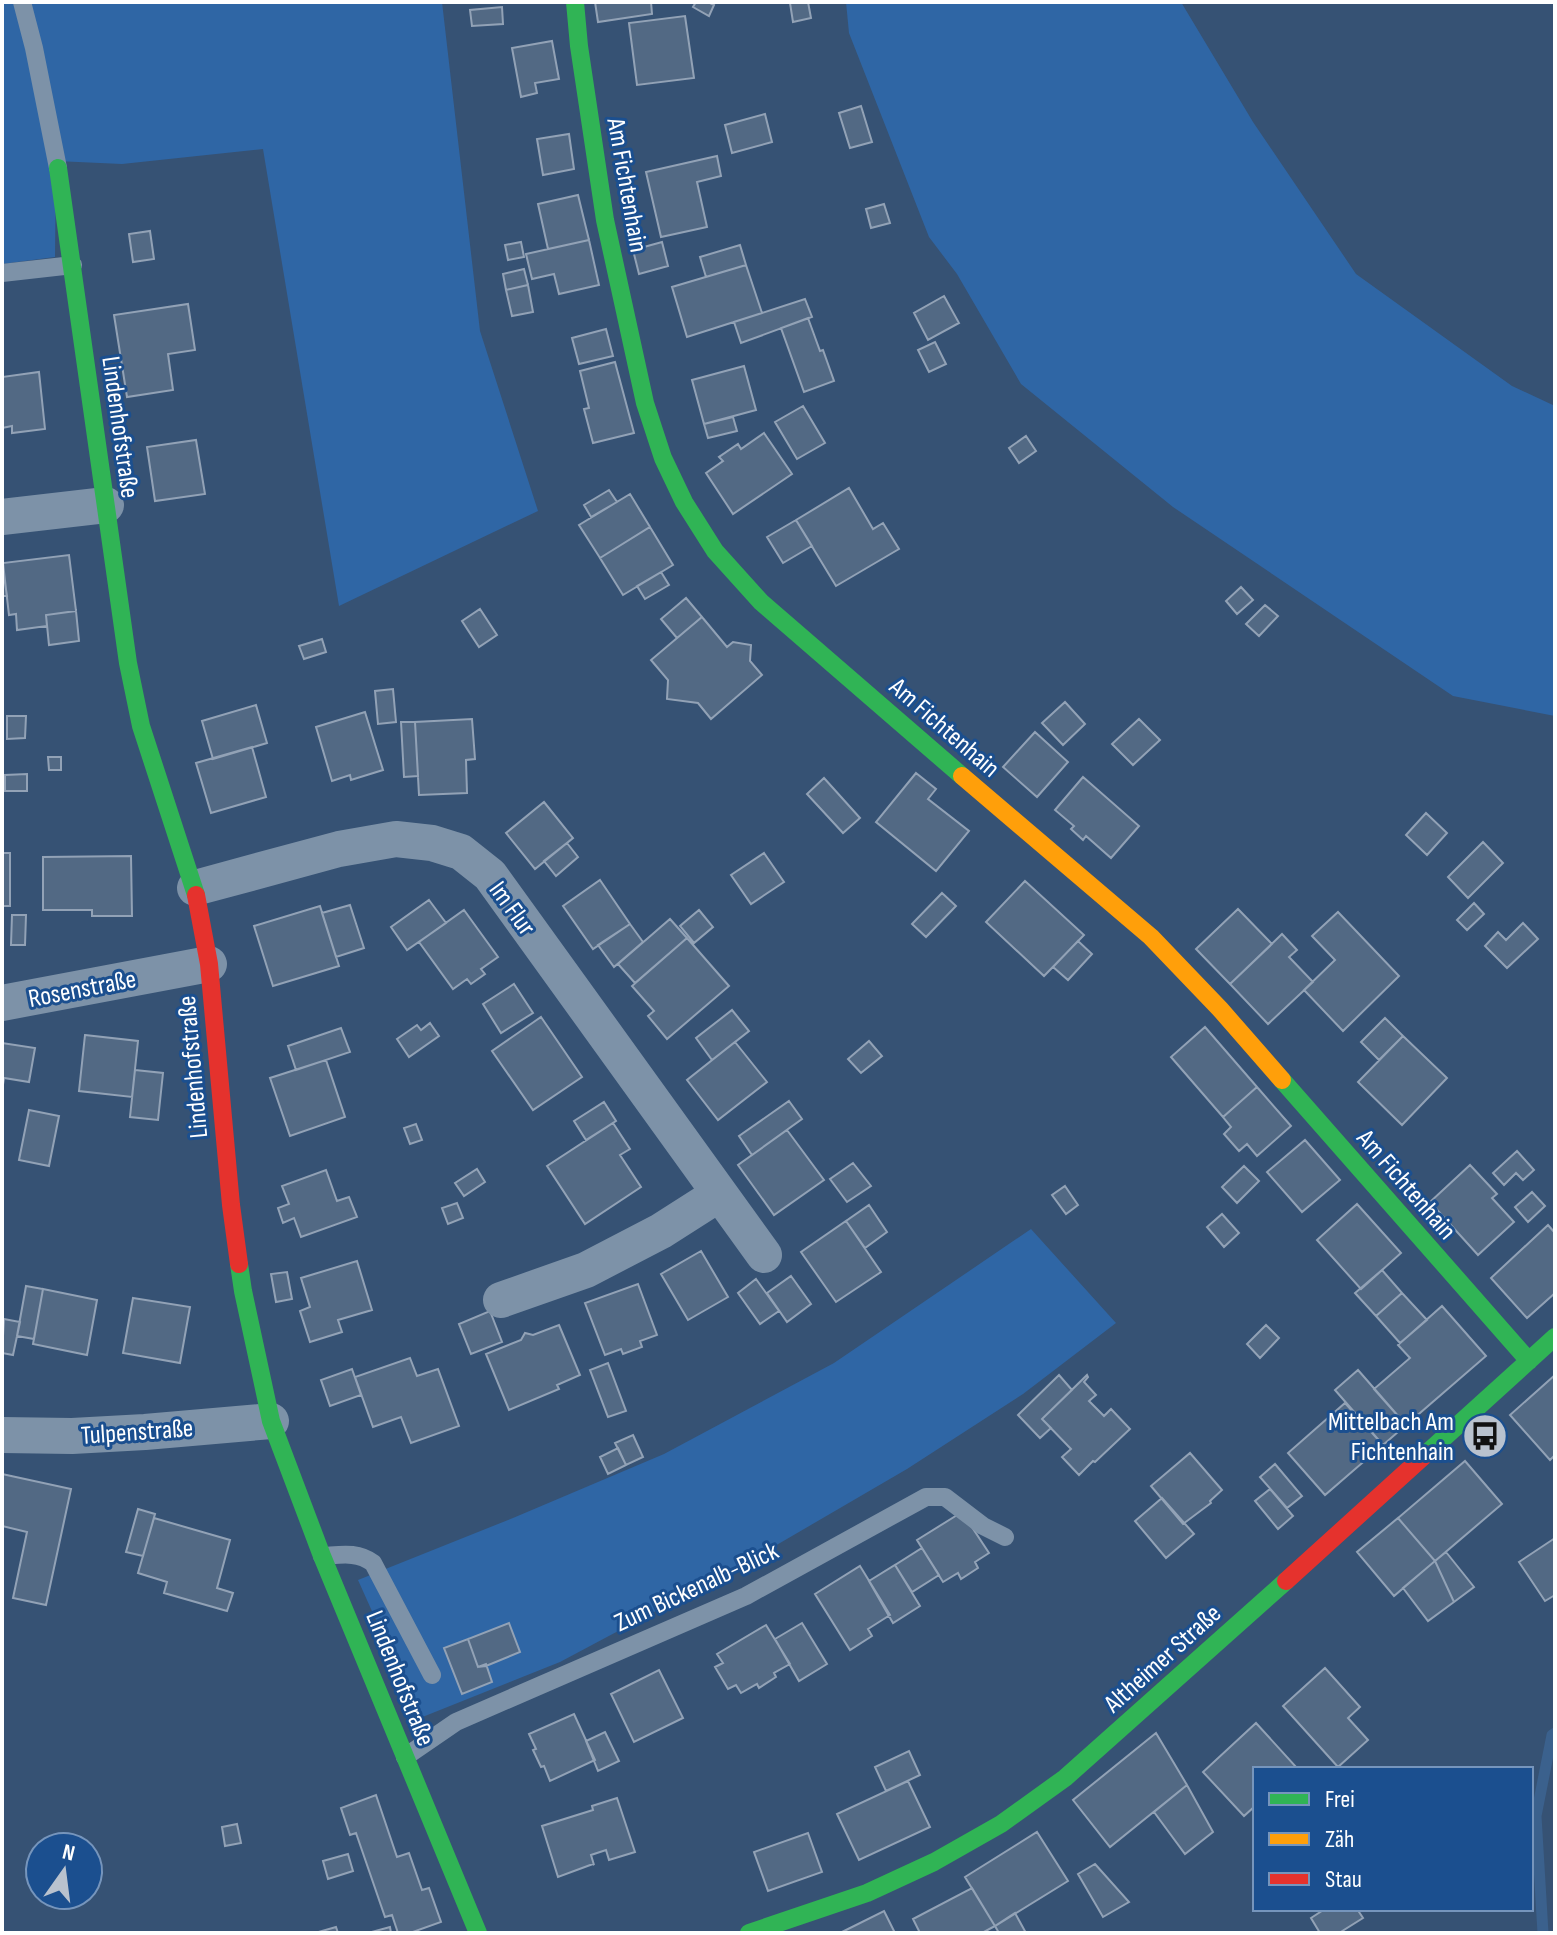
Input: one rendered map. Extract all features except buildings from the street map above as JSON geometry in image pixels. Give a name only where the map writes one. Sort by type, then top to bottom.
[{"type":"street","name":"Am Fichtenhain","points":[[575,2],[605,220],[645,403],[663,458],[684,502],[715,551],[761,602],[1151,937],[1220,1009],[1529,1361]]},
{"type":"street","name":"Lindenhofstraße","points":[[58,168],[128,663],[141,726],[195,888],[209,964],[231,1205],[243,1291],[271,1421],[322,1556],[478,1933]]},
{"type":"street","points":[[2,517],[106,505]]},
{"type":"street","name":"Im Flur","points":[[195,888],[339,849],[396,839],[432,843],[461,852],[490,875],[764,1255]]},
{"type":"street","name":"Rosenstraße","points":[[2,1003],[209,964]]},
{"type":"street","points":[[501,1300],[586,1270],[661,1231],[719,1194]]},
{"type":"street","name":"Altheimer Straße","points":[[749,1933],[867,1893],[934,1862],[1001,1824],[1065,1778],[1555,1337]]},
{"type":"street","name":"Tulpenstraße","points":[[2,1435],[101,1435],[271,1421]]},
{"type":"lane","points":[[22,2],[58,168]]},
{"type":"lane","points":[[2,273],[73,265]]},
{"type":"lane","name":"Zum Bickenalb-Blick","points":[[405,1757],[456,1722],[746,1596],[926,1497],[945,1497],[983,1526],[1005,1537]]},
{"type":"lane","points":[[322,1556],[352,1554],[373,1563],[432,1675]]},
{"type":"shaded area","points":[[2,2],[442,2],[480,331],[538,511],[339,606],[263,149],[122,164],[56,161],[55,257],[2,264]]},
{"type":"shaded area","points":[[846,2],[1181,2],[1253,122],[1356,274],[1512,386],[1555,406],[1555,716],[1453,696],[1173,507],[1021,384],[957,274],[929,237],[849,33]]},
{"type":"shaded area","points":[[1031,1229],[1116,1323],[1023,1394],[907,1469],[744,1564],[560,1662],[420,1718],[358,1580],[664,1454],[834,1363]]},
{"type":"waterway","points":[[1543,1933],[1536,1816],[1552,1735],[1555,1733]]},
{"type":"traffic: fast","points":[[575,2],[605,220],[645,403],[663,458],[684,502],[715,551],[761,602],[962,776]]},
{"type":"traffic: fast","points":[[58,168],[128,663],[141,726],[196,895]]},
{"type":"traffic: fast","points":[[1282,1080],[1529,1361]]},
{"type":"traffic: fast","points":[[239,1264],[271,1421],[322,1556],[478,1933]]},
{"type":"traffic: fast","points":[[1426,1454],[1555,1337]]},
{"type":"traffic: fast","points":[[749,1933],[867,1893],[934,1862],[1001,1824],[1065,1778],[1286,1581]]},
{"type":"traffic: slow","points":[[962,776],[1151,937],[1282,1080]]},
{"type":"traffic: jam","points":[[196,895],[209,964],[239,1264]]},
{"type":"traffic: jam","points":[[1286,1581],[1426,1454]]},
{"type":"place","name":"Mittelbach Am Fichtenhain","points":[[1485,1436]]}]
